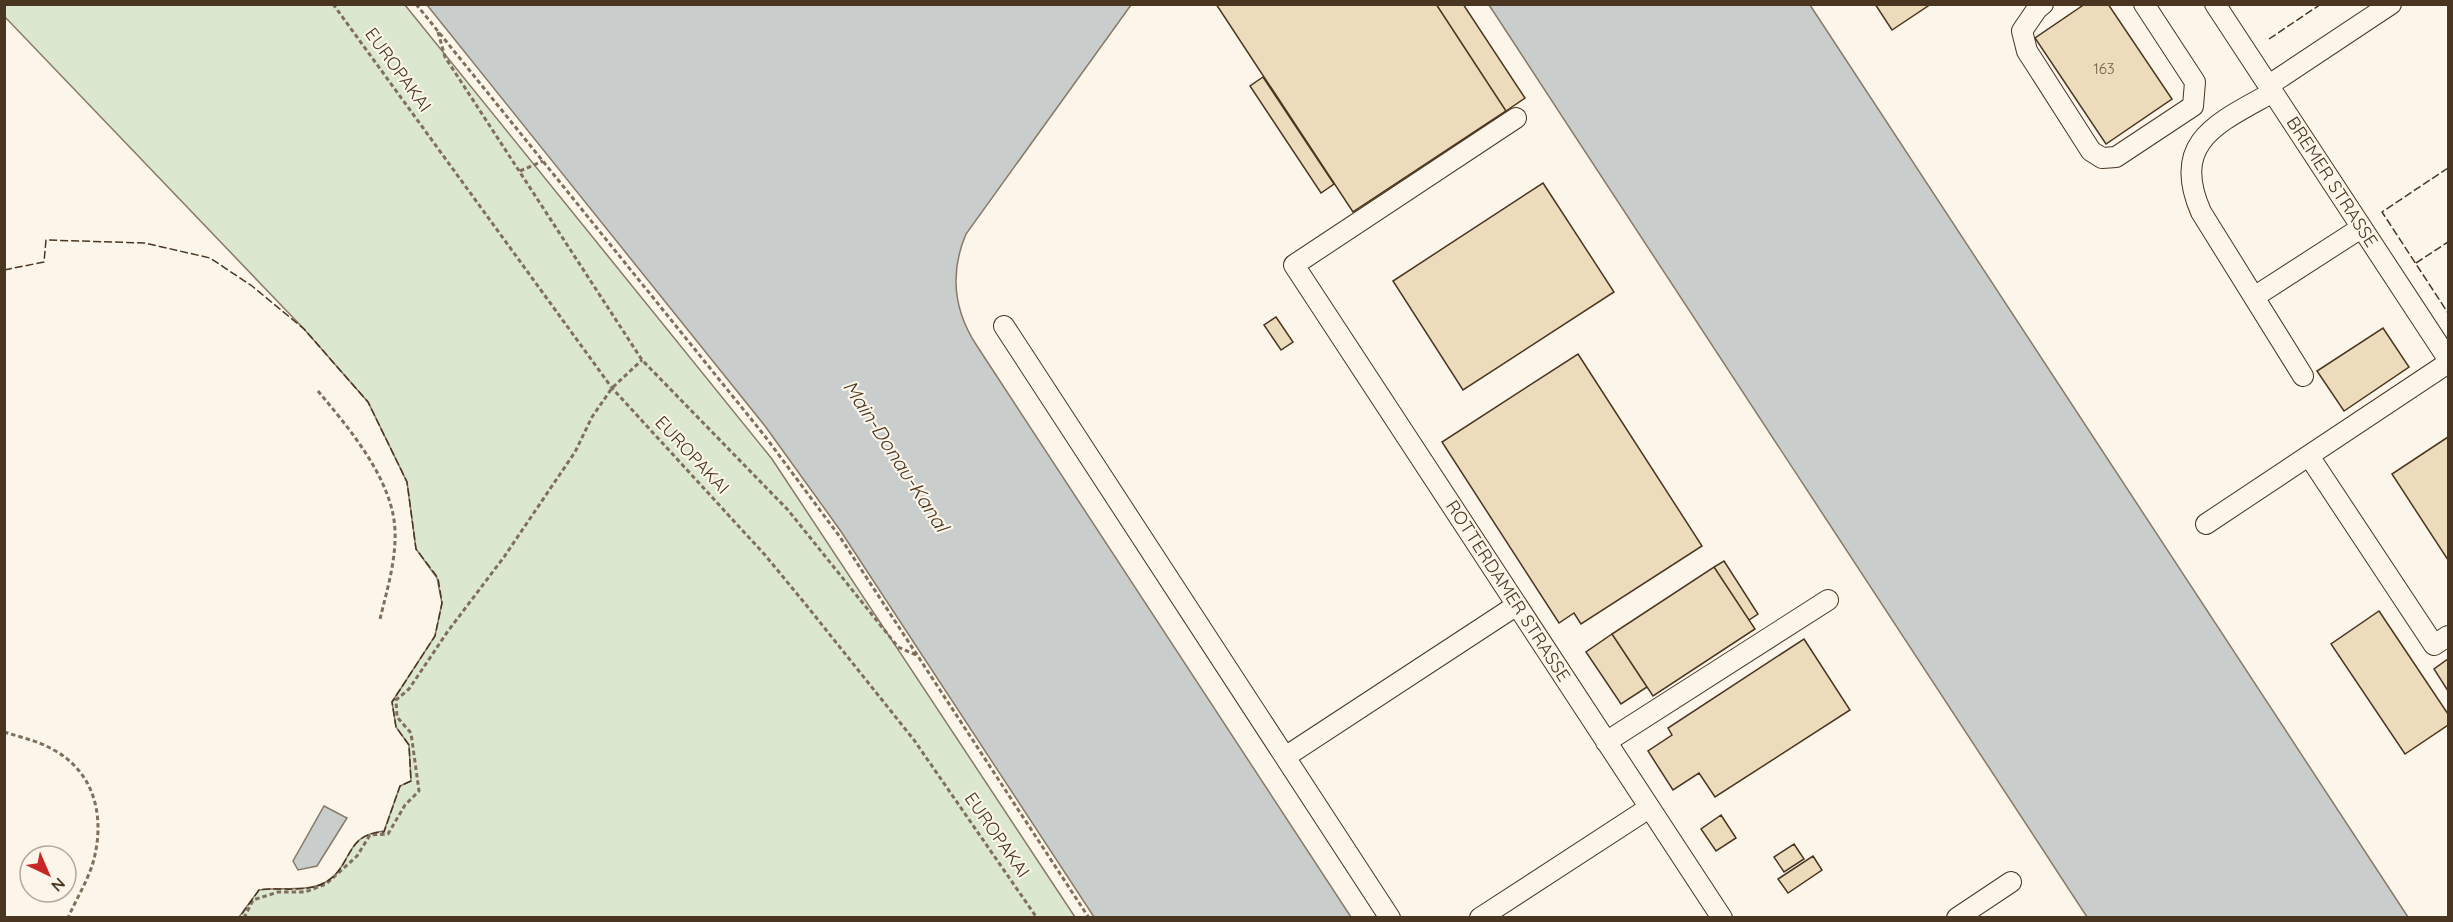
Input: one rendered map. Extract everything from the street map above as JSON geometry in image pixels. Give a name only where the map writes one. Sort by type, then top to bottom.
[{"type":"street","points":[[2043,4],[2022,31],[2027,51],[2091,152],[2102,158],[2116,157],[2193,106],[2195,82],[2144,4]]},
{"type":"street","name":"BREMER STRASSE","points":[[2215,4],[2448,361]]},
{"type":"street","points":[[2303,376],[2201,212],[2191,188],[2190,164],[2198,146],[2213,129],[2391,4]]},
{"type":"street","name":"ROTTERDAMER STRASSE","points":[[1516,118],[1294,265],[1722,918]]},
{"type":"street","points":[[2254,297],[2361,228]]},
{"type":"street","points":[[1004,326],[1390,918]]},
{"type":"street","points":[[2206,524],[2448,361]]},
{"type":"street","points":[[2309,456],[2434,645],[2448,636]]},
{"type":"street","points":[[1606,742],[1828,600]]},
{"type":"street","points":[[1285,757],[1517,605]]},
{"type":"street","points":[[1480,918],[1649,808]]},
{"type":"street","points":[[1957,918],[2011,882]]},
{"type":"path","name":"EUROPAKAI","points":[[333,4],[612,388],[765,555],[807,606],[914,740],[1037,918]]},
{"type":"path","points":[[416,4],[764,435],[840,537],[1089,918]]},
{"type":"path","points":[[437,31],[445,57],[642,360],[788,510],[898,647],[918,656]]},
{"type":"path","points":[[519,171],[543,161]]},
{"type":"path","points":[[244,918],[253,900],[278,892],[305,892],[326,884],[357,856],[370,835],[388,834],[405,805],[419,791],[411,733],[397,717],[396,700],[409,689],[448,631],[504,557],[575,452],[592,417],[612,388],[642,360]]},
{"type":"path","points":[[318,392],[343,421],[377,473],[393,514],[393,565],[380,619]]},
{"type":"path","points":[[4,732],[52,749],[78,767],[94,794],[99,826],[93,860],[68,918]]},
{"type":"green space","points":[[5,4],[405,5],[772,459],[1075,917],[239,917],[259,890],[301,888],[324,883],[340,869],[354,845],[371,834],[384,831],[400,786],[411,781],[409,745],[396,727],[392,702],[435,636],[442,603],[437,578],[416,549],[407,482],[368,402],[304,329],[5,17]]},
{"type":"water","name":"Main-Donau-Kanal","points":[[427,5],[1131,5],[966,234],[957,263],[956,292],[959,306],[969,333],[977,346],[1351,917],[1094,917],[840,530],[765,426]]},
{"type":"water","points":[[1489,5],[1810,5],[2408,917],[2087,917]]},
{"type":"water","points":[[324,806],[347,818],[317,866],[298,870],[293,861]]},
{"type":"building","points":[[1216,4],[1436,4],[1506,111],[1353,212]]},
{"type":"building","points":[[1436,4],[1463,4],[1525,98],[1506,111]]},
{"type":"building","points":[[1875,4],[1931,4],[1892,30]]},
{"type":"building","points":[[2085,4],[2108,4],[2172,99],[2106,144],[2035,38]]},
{"type":"building","points":[[1263,77],[1334,184],[1321,193],[1250,86]]},
{"type":"building","points":[[1543,183],[1614,292],[1463,390],[1393,281]]},
{"type":"building","points":[[1276,317],[1293,342],[1281,350],[1264,325]]},
{"type":"building","points":[[2383,328],[2409,367],[2344,411],[2317,371]]},
{"type":"building","points":[[1578,354],[1702,546],[1581,624],[1574,613],[1559,623],[1442,442]]},
{"type":"building","points":[[2448,437],[2448,560],[2392,474]]},
{"type":"building","points":[[1724,561],[1758,614],[1749,620],[1714,567]]},
{"type":"building","points":[[1714,567],[1755,629],[1653,696],[1612,634]]},
{"type":"building","points":[[2379,611],[2448,714],[2448,725],[2405,754],[2331,644]]},
{"type":"building","points":[[1612,634],[1647,687],[1621,704],[1586,652]]},
{"type":"building","points":[[1804,639],[1850,710],[1715,797],[1699,773],[1673,790],[1648,751],[1672,735],[1668,728]]},
{"type":"building","points":[[2448,659],[2448,691],[2434,669]]},
{"type":"building","points":[[1721,815],[1736,838],[1716,851],[1701,829]]},
{"type":"building","points":[[1794,844],[1804,859],[1784,872],[1774,857]]},
{"type":"building","points":[[1813,856],[1822,870],[1788,893],[1778,879]]},
{"type":"fence","points":[[2269,39],[2321,4]]},
{"type":"fence","points":[[2448,168],[2382,212],[2448,313]]},
{"type":"fence","points":[[4,270],[44,262],[46,240],[145,243],[210,258],[252,286],[304,329],[368,402],[407,482],[416,549],[438,578],[442,603],[435,636],[392,702],[396,727],[409,745],[411,781],[400,786],[384,832],[362,838],[333,877],[309,888],[259,890],[239,918]]},
{"type":"fence","points":[[2416,263],[2448,242]]}]
